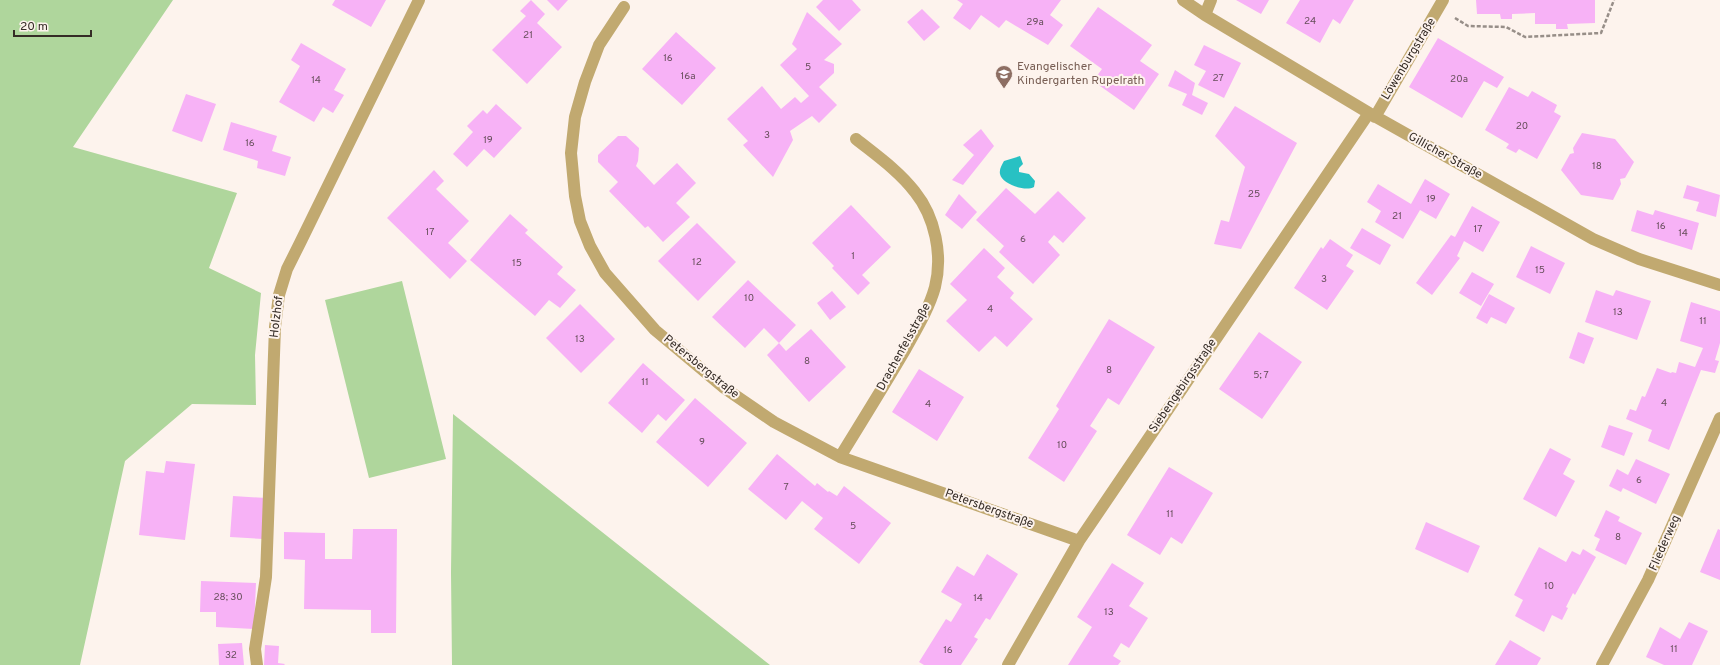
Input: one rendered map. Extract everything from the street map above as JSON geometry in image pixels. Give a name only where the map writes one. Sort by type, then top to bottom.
[{"type":"street","name":"Holzhof","points":[[257,665],[255,649],[266,577],[276,327],[279,296],[287,270],[300,242],[419,0]]},
{"type":"street","name":"Gillicher Straße","points":[[1183,0],[1205,15],[1372,115],[1593,239],[1639,259],[1720,285]]},
{"type":"street","points":[[1205,15],[1211,0]]},
{"type":"street","name":"Löwenburgstraße","points":[[1372,115],[1441,4]]},
{"type":"street","name":"Petersbergstraße","points":[[624,7],[599,45],[585,82],[574,117],[571,153],[575,196],[580,221],[590,246],[605,273],[661,334],[723,387],[774,422],[840,457],[1079,541]]},
{"type":"street","name":"Siebengebirgsstraße","points":[[1008,665],[1079,541],[1372,115]]},
{"type":"street","name":"Drachenfelsstraße","points":[[840,457],[928,308],[935,286],[938,262],[937,242],[931,222],[915,191],[856,139]]},
{"type":"street","name":"Fliederweg","points":[[1602,665],[1648,580],[1720,418]]},
{"type":"path","points":[[1441,4],[1468,26],[1506,27],[1525,37],[1601,32],[1614,0]]},
{"type":"green space","points":[[0,0],[173,0],[73,147],[237,193],[209,268],[261,293],[255,355],[256,405],[192,404],[125,461],[80,665],[0,665]]},
{"type":"green space","points":[[402,281],[446,459],[369,478],[325,300]]},
{"type":"green space","points":[[453,414],[770,665],[452,665],[451,573]]},
{"type":"water","points":[[1020,156],[1023,164],[1019,168],[1019,172],[1029,174],[1035,181],[1034,187],[1020,188],[1014,186],[1005,181],[1000,174],[1000,169],[1004,161]]},
{"type":"building","points":[[335,0],[386,0],[371,27],[332,5]]},
{"type":"building","points":[[531,0],[545,14],[537,23],[562,47],[527,84],[492,50],[526,16],[520,11]]},
{"type":"building","points":[[547,0],[568,0],[558,11]]},
{"type":"building","points":[[823,0],[852,0],[861,10],[839,31],[816,7]]},
{"type":"building","points":[[957,0],[1061,0],[1050,15],[1063,25],[1048,45],[1006,20],[999,28],[981,15],[970,30],[953,18],[963,4]]},
{"type":"building","points":[[1236,0],[1269,0],[1261,14]]},
{"type":"building","points":[[1300,0],[1354,0],[1340,24],[1333,19],[1320,43],[1286,23]]},
{"type":"building","points":[[1476,0],[1595,0],[1595,23],[1567,24],[1568,29],[1556,29],[1556,24],[1535,24],[1535,13],[1512,14],[1512,19],[1501,19],[1500,14],[1477,14]]},
{"type":"building","points":[[1098,7],[1152,45],[1140,61],[1159,74],[1134,110],[1093,81],[1102,69],[1070,46]]},
{"type":"building","points":[[922,9],[940,27],[924,41],[907,22]]},
{"type":"building","points":[[807,12],[842,44],[824,60],[834,64],[834,73],[819,87],[837,105],[819,123],[812,116],[790,131],[793,140],[773,177],[743,145],[748,141],[727,119],[762,86],[781,109],[795,97],[801,103],[809,96],[780,65],[797,49],[792,44]]},
{"type":"building","points":[[676,32],[716,68],[682,105],[642,69]]},
{"type":"building","points":[[1438,38],[1504,77],[1497,88],[1484,81],[1462,118],[1409,87]]},
{"type":"building","points":[[301,43],[346,69],[334,90],[344,95],[333,113],[323,107],[314,122],[279,102],[300,66],[291,60]]},
{"type":"building","points":[[1204,45],[1241,63],[1224,98],[1198,85],[1206,71],[1194,65]]},
{"type":"building","points":[[1175,70],[1195,83],[1192,95],[1208,103],[1202,115],[1182,105],[1187,94],[1168,86]]},
{"type":"building","points":[[1509,87],[1528,97],[1532,91],[1557,105],[1554,112],[1561,116],[1537,159],[1519,149],[1516,153],[1506,148],[1509,144],[1485,130]]},
{"type":"building","points":[[186,94],[216,104],[202,142],[172,131]]},
{"type":"building","points":[[496,104],[522,128],[494,158],[484,149],[467,167],[453,154],[473,132],[467,126],[483,110],[487,114]]},
{"type":"building","points":[[1235,106],[1297,143],[1241,249],[1214,244],[1221,220],[1229,222],[1245,167],[1215,136]]},
{"type":"building","points":[[231,122],[277,136],[272,151],[291,157],[285,176],[257,168],[258,161],[223,150]]},
{"type":"building","points":[[981,129],[994,146],[963,185],[952,180],[974,155],[963,145]]},
{"type":"building","points":[[1582,133],[1615,139],[1634,162],[1625,178],[1620,179],[1621,184],[1613,200],[1581,195],[1561,170],[1570,154],[1574,153],[1573,148]]},
{"type":"building","points":[[618,136],[626,136],[639,148],[636,166],[654,185],[677,163],[696,183],[676,203],[690,217],[663,242],[648,226],[645,228],[609,191],[618,182],[598,162],[598,155]]},
{"type":"building","points":[[434,170],[444,181],[436,189],[469,221],[448,243],[467,261],[450,279],[387,218]]},
{"type":"building","points":[[1425,179],[1450,194],[1436,219],[1420,210],[1403,239],[1375,222],[1381,211],[1367,202],[1378,184],[1411,204]]},
{"type":"building","points":[[1687,185],[1720,195],[1716,217],[1696,211],[1699,202],[1683,198]]},
{"type":"building","points":[[1006,188],[1035,214],[1058,191],[1086,218],[1063,243],[1054,235],[1048,242],[1060,255],[1033,284],[999,252],[1004,246],[976,220]]},
{"type":"building","points":[[959,194],[977,212],[962,229],[945,215]]},
{"type":"building","points":[[851,205],[891,247],[862,275],[870,283],[858,295],[832,268],[834,266],[812,243]]},
{"type":"building","points":[[1472,206],[1500,222],[1483,252],[1464,241],[1457,256],[1460,258],[1432,295],[1416,283],[1451,235],[1455,237]]},
{"type":"building","points":[[1637,210],[1653,215],[1655,210],[1699,223],[1692,250],[1631,231]]},
{"type":"building","points":[[510,214],[528,230],[525,233],[563,267],[557,274],[576,290],[560,308],[549,300],[535,316],[470,260]]},
{"type":"building","points":[[697,223],[736,262],[698,301],[658,261]]},
{"type":"building","points":[[1362,228],[1391,245],[1380,265],[1350,248]]},
{"type":"building","points":[[1330,239],[1353,255],[1346,266],[1354,271],[1327,310],[1294,288],[1321,247],[1323,249]]},
{"type":"building","points":[[1531,246],[1565,263],[1550,294],[1516,277]]},
{"type":"building","points":[[984,248],[1005,268],[997,277],[1014,293],[1010,298],[1033,319],[1007,347],[995,336],[979,352],[946,321],[967,300],[950,284]]},
{"type":"building","points":[[1472,272],[1494,284],[1481,306],[1459,293]]},
{"type":"building","points":[[748,280],[796,325],[779,343],[764,328],[745,348],[712,317]]},
{"type":"building","points":[[1596,290],[1613,296],[1616,290],[1651,301],[1637,340],[1585,322]]},
{"type":"building","points":[[832,291],[846,307],[830,320],[817,303]]},
{"type":"building","points":[[1489,294],[1515,308],[1506,324],[1491,317],[1487,324],[1476,318]]},
{"type":"building","points":[[1691,302],[1720,311],[1720,343],[1715,360],[1719,361],[1715,373],[1701,370],[1669,450],[1648,441],[1652,430],[1626,419],[1630,409],[1636,411],[1642,396],[1645,397],[1657,368],[1671,373],[1676,373],[1679,362],[1695,367],[1703,348],[1680,341]]},
{"type":"building","points":[[580,304],[615,339],[581,373],[546,338]]},
{"type":"building","points":[[1109,319],[1155,347],[1119,405],[1108,398],[1090,426],[1097,431],[1064,482],[1028,458],[1059,409],[1056,406]]},
{"type":"building","points":[[811,329],[846,367],[809,402],[767,355],[779,343],[786,351]]},
{"type":"building","points":[[1259,332],[1302,362],[1262,419],[1219,389]]},
{"type":"building","points":[[1578,332],[1594,338],[1584,364],[1569,358]]},
{"type":"building","points":[[643,363],[685,400],[666,421],[658,414],[642,433],[608,403]]},
{"type":"building","points":[[919,369],[964,397],[937,441],[892,412]]},
{"type":"building","points":[[695,398],[747,443],[708,487],[656,442]]},
{"type":"building","points":[[1609,425],[1633,433],[1624,456],[1601,447]]},
{"type":"building","points":[[1550,448],[1571,459],[1563,474],[1575,481],[1556,517],[1523,499]]},
{"type":"building","points":[[777,454],[815,486],[817,483],[828,492],[829,491],[837,496],[844,486],[891,523],[859,564],[814,529],[823,518],[802,501],[786,520],[748,489]]},
{"type":"building","points":[[1636,459],[1670,474],[1656,504],[1623,488],[1621,492],[1609,486],[1617,469],[1628,475]]},
{"type":"building","points":[[166,461],[195,464],[185,540],[139,535],[146,471],[164,473]]},
{"type":"building","points":[[1169,467],[1213,493],[1182,544],[1171,537],[1160,555],[1127,535]]},
{"type":"building","points":[[233,496],[266,498],[263,539],[230,537]]},
{"type":"building","points":[[1606,510],[1620,517],[1618,521],[1642,533],[1626,565],[1595,550],[1600,539],[1594,536]]},
{"type":"building","points":[[1426,522],[1480,546],[1468,573],[1415,549]]},
{"type":"building","points":[[353,529],[397,529],[396,633],[371,633],[371,610],[304,609],[305,560],[284,559],[284,532],[325,533],[325,559],[352,559]]},
{"type":"building","points":[[1718,529],[1720,530],[1720,580],[1700,572]]},
{"type":"building","points":[[1539,547],[1566,562],[1572,551],[1580,555],[1583,549],[1596,557],[1575,595],[1573,593],[1566,607],[1568,608],[1562,620],[1552,615],[1544,632],[1515,616],[1523,600],[1514,595]]},
{"type":"building","points":[[987,554],[1018,574],[990,620],[986,618],[974,637],[978,639],[961,665],[924,665],[919,662],[946,619],[951,622],[962,604],[941,592],[957,566],[974,576]]},
{"type":"building","points":[[1112,563],[1144,583],[1129,606],[1148,618],[1129,648],[1121,643],[1113,656],[1121,661],[1118,665],[1068,665],[1092,627],[1077,617]]},
{"type":"building","points":[[201,581],[256,583],[254,629],[216,627],[216,612],[200,612]]},
{"type":"building","points":[[1689,622],[1708,631],[1692,665],[1664,665],[1646,657],[1660,627],[1680,639]]},
{"type":"building","points":[[1510,640],[1541,658],[1537,665],[1495,665]]},
{"type":"building","points":[[242,643],[244,665],[219,665],[218,644]]},
{"type":"building","points":[[265,645],[279,646],[278,663],[285,664],[284,665],[264,665]]},
{"type":"place","name":"Evangelischer Kindergarten Rupelrath","points":[[1004,89]]}]
